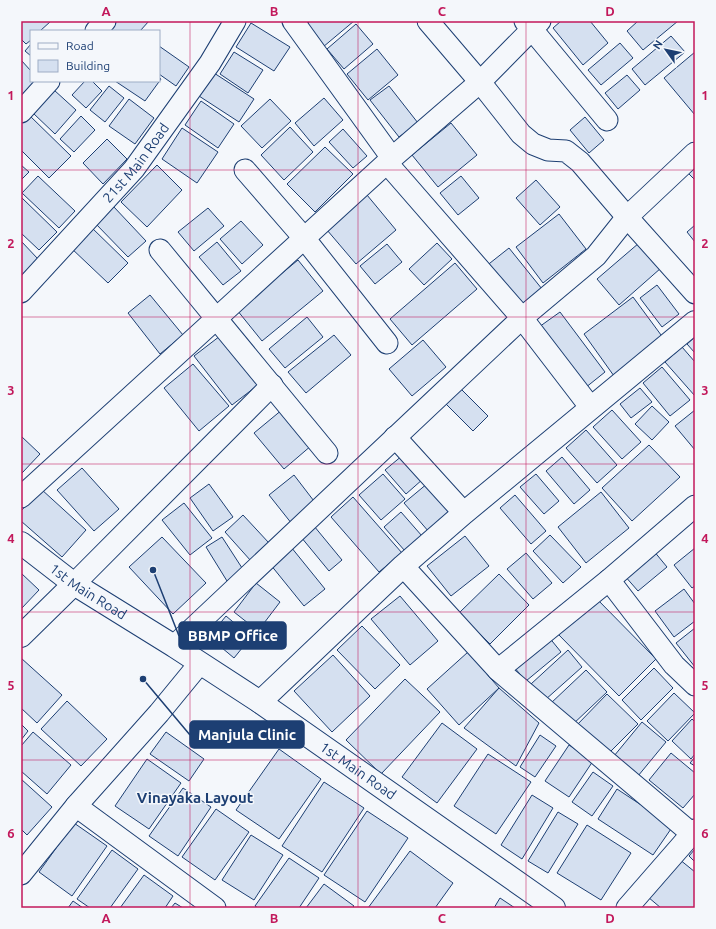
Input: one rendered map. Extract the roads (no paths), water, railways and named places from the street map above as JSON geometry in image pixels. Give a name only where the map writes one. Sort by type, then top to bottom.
[{"type":"street","points":[[97,30],[105,21]]},
{"type":"street","name":"21st Main Road","points":[[21,292],[134,169],[210,63],[235,21]]},
{"type":"street","points":[[293,21],[390,161],[522,318],[591,408]]},
{"type":"street","points":[[428,21],[480,82],[521,134],[533,144],[548,150],[566,151],[580,162],[695,293]]},
{"type":"street","points":[[21,497],[304,238],[480,82],[532,24],[607,120]]},
{"type":"street","points":[[21,112],[48,82]]},
{"type":"street","points":[[174,646],[522,318],[596,256],[627,217],[695,153]]},
{"type":"street","points":[[245,170],[304,238],[387,343]]},
{"type":"street","points":[[160,250],[327,453]]},
{"type":"street","points":[[260,702],[403,566],[464,513],[695,322]]},
{"type":"street","points":[[21,636],[272,385]]},
{"type":"street","points":[[395,437],[464,513]]},
{"type":"street","points":[[498,670],[609,580],[695,506]]},
{"type":"street","name":"1st Main Road","points":[[21,543],[74,584],[174,646],[260,702],[554,908]]},
{"type":"street","points":[[403,566],[498,670],[693,832],[627,908]]},
{"type":"street","points":[[609,580],[674,665],[695,685]]},
{"type":"street","points":[[21,874],[76,806],[200,663]]},
{"type":"street","points":[[76,806],[215,908]]},
{"type":"place","name":"BBMP Office","points":[[153,570]]},
{"type":"place","name":"Manjula Clinic","points":[[143,679]]},
{"type":"district","name":"Vinayaka Layout","points":[[195,797]]}]
